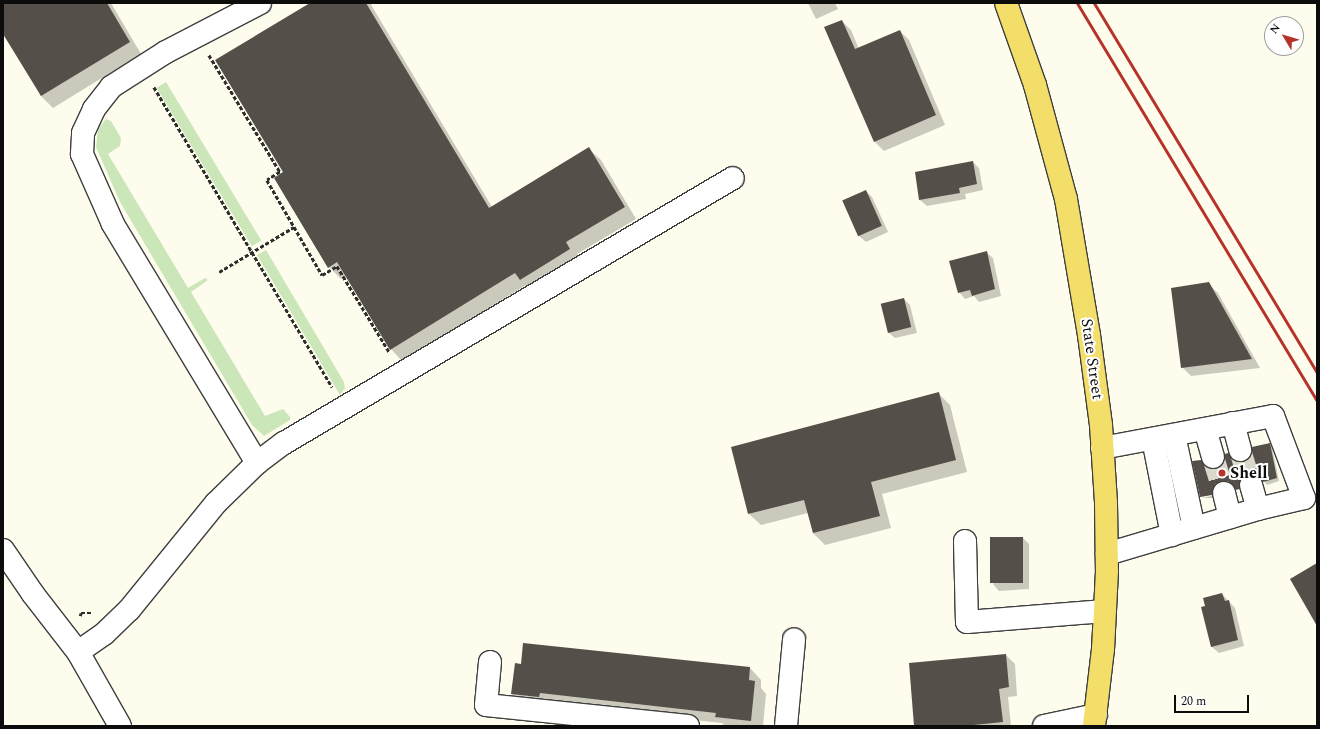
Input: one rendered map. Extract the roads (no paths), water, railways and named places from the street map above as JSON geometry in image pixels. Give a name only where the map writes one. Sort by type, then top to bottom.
[{"type":"main road","name":"State Street","points":[[1006,3],[1035,85],[1066,199],[1089,335],[1102,448],[1107,554],[1105,610],[1095,720]]},
{"type":"lane","points":[[257,463],[113,224],[82,154],[83,133],[94,109],[111,87],[166,52],[260,3]]},
{"type":"lane","points":[[78,652],[104,634],[129,610],[216,503],[257,463],[284,443],[733,178]]},
{"type":"lane","points":[[1102,448],[1273,416],[1304,498],[1258,509],[1107,554]]},
{"type":"lane","points":[[1233,423],[1240,450]]},
{"type":"lane","points":[[1205,429],[1213,457]]},
{"type":"lane","points":[[1163,437],[1194,528]]},
{"type":"lane","points":[[1163,437],[1172,534]]},
{"type":"lane","points":[[1251,486],[1258,509]]},
{"type":"lane","points":[[1224,493],[1230,517]]},
{"type":"lane","points":[[965,541],[967,622],[1105,610]]},
{"type":"lane","points":[[3,550],[32,594],[78,652],[120,726]]},
{"type":"lane","points":[[786,726],[794,639]]},
{"type":"lane","points":[[490,662],[486,706],[688,726]]},
{"type":"lane","points":[[1044,726],[1095,720]]},
{"type":"tunnel","points":[[1240,450],[1251,485]]},
{"type":"tunnel","points":[[1213,457],[1224,493]]},
{"type":"railway","points":[[1077,3],[1317,401]]},
{"type":"railway","points":[[1094,3],[1317,372]]},
{"type":"place","name":"Shell","points":[[1222,473]]}]
